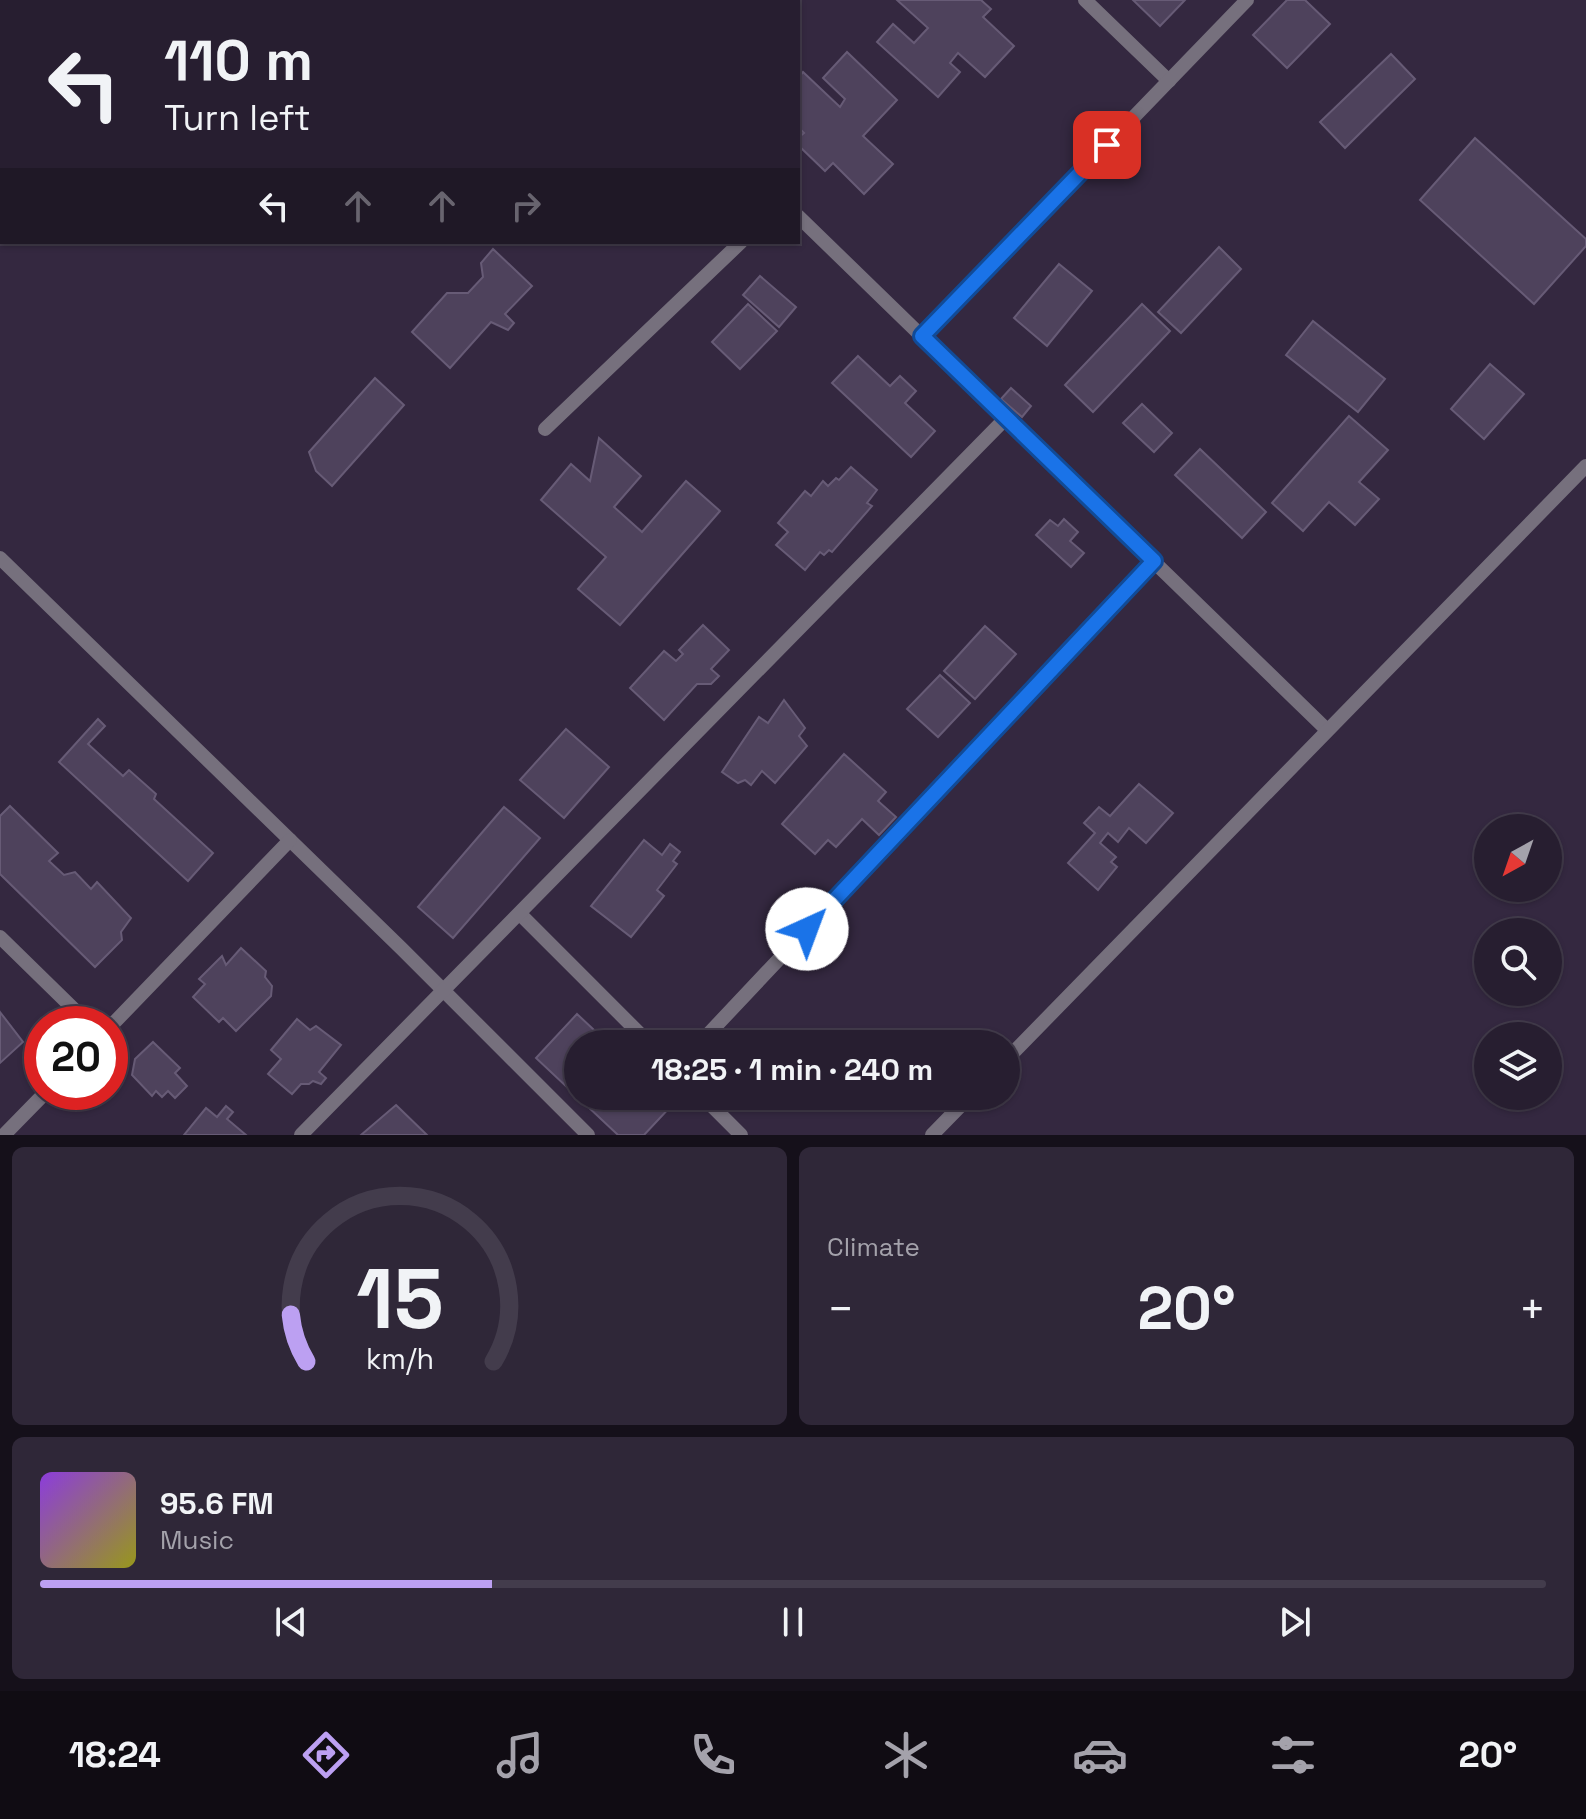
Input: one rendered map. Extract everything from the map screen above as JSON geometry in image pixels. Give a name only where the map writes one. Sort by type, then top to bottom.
[{"type":"lane","points":[[1085,0],[1169,81]]},
{"type":"lane","points":[[922,336],[1247,0]]},
{"type":"lane","points":[[800,218],[1327,730]]},
{"type":"lane","points":[[545,429],[739,244]]},
{"type":"lane","points":[[301,1135],[1006,418]]},
{"type":"lane","points":[[1020,1046],[1586,466]]},
{"type":"lane","points":[[0,558],[588,1135]]},
{"type":"lane","points":[[712,1030],[1154,561]]},
{"type":"lane","points":[[128,1008],[290,840]]},
{"type":"lane","points":[[520,914],[636,1030]]},
{"type":"lane","points":[[0,937],[71,1006]]},
{"type":"lane","points":[[4,1135],[28,1110]]},
{"type":"lane","points":[[716,1110],[741,1135]]},
{"type":"lane","points":[[932,1135],[956,1110]]},
{"type":"building","points":[[897,0],[981,0],[991,9],[983,17],[1014,46],[985,77],[958,53],[950,63],[960,72],[938,97],[877,42],[893,24],[914,43],[928,28]]},
{"type":"building","points":[[1133,0],[1185,0],[1160,26]]},
{"type":"building","points":[[1287,0],[1305,0],[1330,24],[1287,68],[1253,35]]},
{"type":"building","points":[[847,52],[897,100],[863,136],[893,164],[864,194],[833,163],[825,171],[800,147],[800,136],[804,133],[800,129],[800,76],[803,72],[840,107],[845,99],[823,78]]},
{"type":"building","points":[[1391,54],[1415,79],[1345,148],[1320,122]]},
{"type":"building","points":[[1475,138],[1586,239],[1586,246],[1534,304],[1420,200]]},
{"type":"building","points":[[1219,247],[1241,269],[1181,333],[1158,312]]},
{"type":"building","points":[[493,249],[532,286],[505,314],[514,323],[508,330],[491,322],[450,368],[412,332],[447,293],[468,293],[483,277],[481,263]]},
{"type":"building","points":[[1059,264],[1092,291],[1047,346],[1014,318]]},
{"type":"building","points":[[760,276],[796,307],[779,327],[743,295]]},
{"type":"building","points":[[748,304],[777,331],[740,369],[712,342]]},
{"type":"building","points":[[1142,304],[1170,331],[1093,412],[1065,385]]},
{"type":"building","points":[[1313,321],[1385,379],[1358,412],[1286,355]]},
{"type":"building","points":[[858,356],[890,386],[900,376],[916,391],[905,403],[935,431],[911,457],[832,383]]},
{"type":"building","points":[[1490,364],[1524,394],[1484,439],[1451,409]]},
{"type":"building","points":[[375,378],[404,405],[332,486],[316,471],[309,452]]},
{"type":"building","points":[[1011,388],[1031,406],[1022,417],[1001,399]]},
{"type":"building","points":[[1142,404],[1172,433],[1154,452],[1123,423]]},
{"type":"building","points":[[1349,416],[1388,450],[1359,482],[1379,499],[1355,525],[1329,502],[1303,531],[1272,503]]},
{"type":"building","points":[[599,438],[641,476],[614,507],[642,532],[686,481],[720,511],[620,625],[578,589],[606,557],[541,500],[571,464],[590,481]]},
{"type":"building","points":[[1200,449],[1266,512],[1242,538],[1175,475]]},
{"type":"building","points":[[851,467],[877,490],[867,503],[872,506],[832,552],[829,550],[824,555],[820,552],[805,570],[776,545],[788,532],[778,523],[805,491],[811,496],[823,481],[828,486]]},
{"type":"building","points":[[1064,519],[1078,532],[1070,541],[1084,553],[1071,567],[1036,535],[1050,520],[1058,526]]},
{"type":"building","points":[[703,625],[729,650],[711,669],[719,676],[711,684],[697,684],[664,720],[630,688],[664,651],[676,661],[683,654],[679,650]]},
{"type":"building","points":[[985,626],[1016,654],[975,699],[944,671]]},
{"type":"building","points":[[940,675],[970,703],[938,737],[907,709]]},
{"type":"building","points":[[784,700],[805,728],[799,736],[807,746],[775,783],[762,771],[751,785],[745,780],[738,783],[722,772],[759,717],[768,723]]},
{"type":"building","points":[[98,719],[105,726],[88,744],[123,776],[129,770],[156,794],[154,799],[213,853],[188,881],[59,762]]},
{"type":"building","points":[[566,729],[609,767],[564,818],[520,780]]},
{"type":"building","points":[[844,754],[886,792],[878,801],[896,817],[879,835],[862,819],[836,847],[828,840],[815,854],[782,824]]},
{"type":"building","points":[[1139,784],[1173,813],[1146,843],[1129,828],[1118,842],[1108,833],[1100,843],[1116,857],[1111,862],[1117,867],[1098,890],[1068,863],[1095,833],[1084,823],[1099,807],[1110,816]]},
{"type":"building","points":[[10,806],[58,853],[49,861],[64,875],[75,872],[91,889],[97,882],[131,918],[121,932],[122,940],[95,967],[0,874],[0,816]]},
{"type":"building","points":[[504,807],[540,838],[453,938],[418,907]]},
{"type":"building","points":[[644,840],[662,855],[670,844],[680,852],[673,861],[677,864],[657,890],[664,896],[631,937],[591,906]]},
{"type":"building","points":[[241,948],[266,971],[265,977],[272,986],[271,996],[236,1031],[223,1018],[219,1022],[193,997],[205,984],[199,979],[222,956],[226,965]]},
{"type":"building","points":[[0,1012],[23,1042],[0,1063]]},
{"type":"building","points":[[577,1014],[594,1030],[564,1030],[564,1084],[536,1058]]},
{"type":"building","points":[[297,1019],[310,1030],[316,1026],[341,1045],[319,1072],[326,1078],[321,1084],[313,1081],[301,1084],[292,1094],[268,1074],[281,1059],[271,1050]]},
{"type":"building","points":[[153,1042],[180,1068],[175,1073],[187,1086],[175,1098],[168,1091],[162,1097],[156,1091],[152,1096],[132,1075],[135,1059]]},
{"type":"building","points":[[396,1105],[427,1135],[361,1135]]},
{"type":"building","points":[[226,1106],[233,1112],[227,1119],[246,1135],[184,1135],[206,1108],[217,1117]]},
{"type":"building","points":[[591,1110],[667,1110],[644,1135],[618,1135]]},
{"type":"route","points":[[807,929],[1154,561],[922,336],[1107,145]]}]
